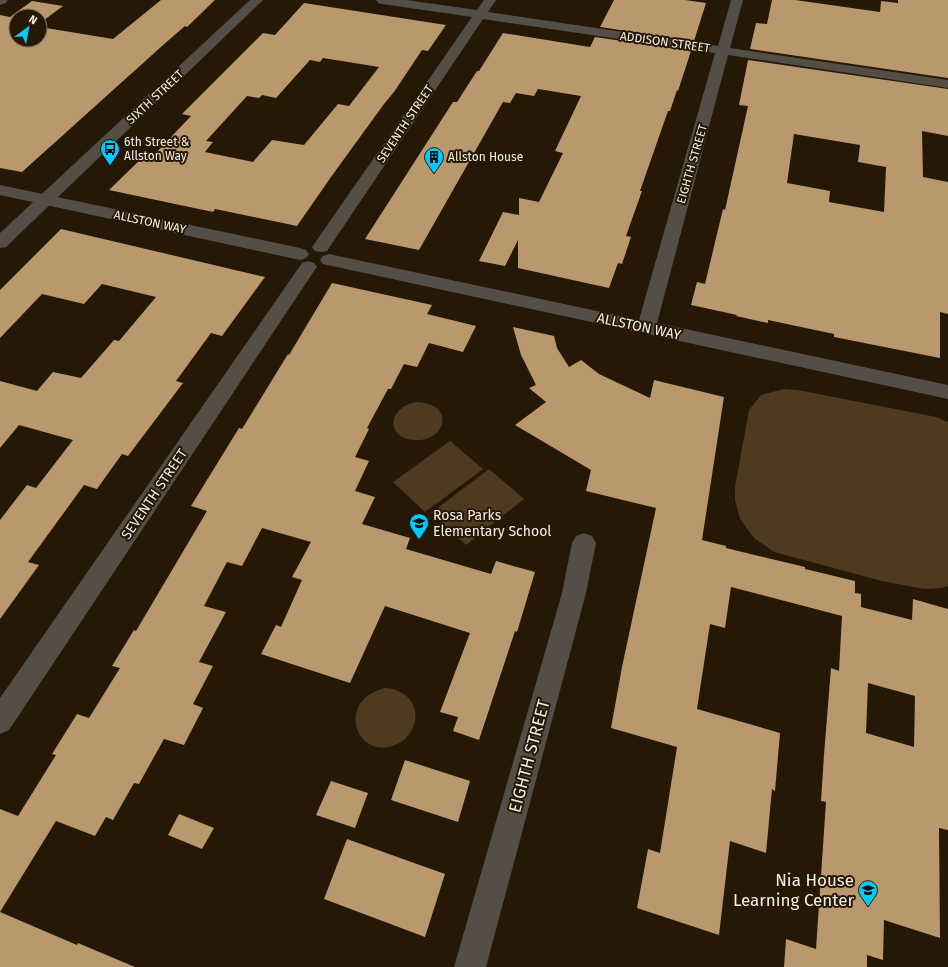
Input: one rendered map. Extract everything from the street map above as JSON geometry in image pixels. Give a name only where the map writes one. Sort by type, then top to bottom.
[{"type":"street","name":"SIXTH STREET","points":[[0,243],[257,0]]},
{"type":"street","name":"ADDISON STREET","points":[[382,0],[948,84]]},
{"type":"street","name":"SEVENTH STREET","points":[[325,254],[490,0]]},
{"type":"street","name":"EIGHTH STREET","points":[[646,328],[737,0]]},
{"type":"street","name":"ALLSTON WAY","points":[[0,190],[304,260]]},
{"type":"street","name":"ALLSTON WAY","points":[[325,254],[646,328],[948,392]]},
{"type":"street","points":[[304,260],[320,266],[325,254]]},
{"type":"street","name":"SEVENTH STREET","points":[[0,720],[304,260]]},
{"type":"street","name":"EIGHTH STREET","points":[[470,967],[574,593],[584,543]]},
{"type":"shaded area","points":[[784,389],[798,390],[936,417],[948,422],[948,586],[924,589],[882,581],[774,552],[754,538],[740,519],[735,500],[735,487],[749,410],[761,395]]},
{"type":"shaded area","points":[[416,402],[429,404],[437,409],[442,415],[440,429],[434,435],[426,439],[415,440],[405,438],[395,429],[393,423],[399,410],[406,405]]},
{"type":"shaded area","points":[[450,441],[483,469],[425,512],[393,482]]},
{"type":"shaded area","points":[[489,469],[524,499],[466,545],[431,513]]},
{"type":"shaded area","points":[[385,688],[400,692],[410,700],[414,706],[415,719],[412,730],[404,739],[397,744],[383,748],[371,745],[362,738],[357,728],[356,716],[360,704],[369,695]]},
{"type":"building","points":[[161,0],[215,0],[187,27],[185,26],[162,46],[22,172],[0,168],[0,15],[8,17],[8,48],[48,48],[48,28],[113,39]]},
{"type":"building","points":[[614,0],[685,0],[706,3],[694,41],[600,27]]},
{"type":"building","points":[[772,0],[795,0],[880,12],[881,1],[898,3],[898,0],[948,0],[948,78],[750,49],[756,23],[767,24]]},
{"type":"building","points":[[32,1],[63,6],[48,17],[48,8],[22,8]]},
{"type":"building","points":[[304,3],[446,25],[428,51],[422,50],[394,92],[297,226],[215,209],[213,212],[109,190],[146,154],[154,155],[191,116],[182,114],[263,33],[275,35]],"holes":[[[323,58],[379,67],[349,106],[338,104],[304,145],[272,140],[253,162],[205,152],[213,142],[206,141],[247,96],[259,98],[262,95],[276,98],[310,60],[320,62]]]},
{"type":"building","points":[[503,33],[590,47],[595,37],[691,51],[678,91],[677,90],[670,111],[668,111],[640,191],[642,191],[626,236],[631,237],[622,264],[618,263],[609,288],[518,268],[518,240],[505,266],[479,261],[503,212],[519,215],[519,198],[539,202],[563,153],[555,151],[581,96],[538,89],[534,96],[516,93],[510,103],[503,102],[419,250],[365,239],[453,102],[457,102]]},
{"type":"building","points":[[748,60],[948,89],[948,136],[922,131],[923,177],[948,182],[948,314],[940,312],[940,358],[834,337],[834,334],[768,320],[768,323],[691,305],[697,282],[705,284],[723,209],[725,210],[748,106],[739,105]],"holes":[[[794,134],[860,145],[858,162],[886,167],[884,212],[829,202],[830,191],[787,183]]]},
{"type":"building","points":[[61,229],[265,277],[222,336],[211,333],[176,381],[183,383],[128,456],[122,454],[97,489],[84,485],[28,562],[39,565],[0,619],[0,520],[27,485],[36,488],[73,440],[19,425],[0,448],[0,381],[37,391],[53,372],[81,378],[114,340],[119,341],[156,297],[102,284],[84,304],[42,294],[0,338],[0,290]]},
{"type":"building","points":[[332,283],[432,305],[427,314],[476,326],[463,352],[429,343],[417,367],[404,364],[391,389],[388,389],[367,428],[369,429],[355,457],[369,461],[355,491],[375,497],[362,524],[410,538],[406,549],[491,574],[496,561],[535,572],[517,632],[515,631],[479,740],[453,731],[458,717],[440,712],[470,633],[385,606],[350,683],[261,654],[276,625],[281,627],[302,580],[292,577],[311,542],[262,528],[242,566],[227,562],[204,606],[226,612],[199,662],[213,666],[193,704],[203,708],[184,745],[164,739],[139,784],[134,783],[113,820],[106,817],[95,836],[56,821],[0,912],[0,809],[18,816],[56,755],[52,754],[77,714],[89,718],[120,668],[112,666],[134,630],[136,631],[207,511],[191,506],[239,428],[242,429],[288,354],[289,355]]},
{"type":"building","points":[[513,327],[554,336],[557,348],[569,367],[581,360],[599,374],[650,398],[654,380],[724,397],[702,540],[726,546],[726,548],[855,581],[855,593],[861,594],[861,607],[912,620],[913,599],[948,609],[948,830],[939,828],[940,938],[884,920],[883,960],[867,955],[867,967],[784,967],[786,939],[816,949],[826,802],[821,801],[824,755],[831,668],[839,671],[842,616],[731,587],[725,628],[710,624],[697,709],[780,733],[775,791],[772,789],[766,853],[730,841],[719,935],[637,908],[648,849],[660,853],[677,747],[611,728],[622,667],[656,508],[586,491],[591,470],[515,425],[546,402],[529,388],[536,385],[521,355]],"holes":[[[868,683],[915,696],[914,747],[866,733]]]},
{"type":"building","points":[[405,760],[470,781],[458,822],[391,800]]},
{"type":"building","points":[[331,781],[368,793],[355,828],[316,815]]},
{"type":"building","points":[[179,814],[214,828],[202,849],[168,835]]},
{"type":"building","points":[[347,839],[445,874],[425,937],[324,899]]},
{"type":"building","points":[[0,912],[77,945],[78,943],[135,967],[0,967]]},
{"type":"place","name":"6th Street & Allston Way","points":[[110,166]]},
{"type":"place","name":"Allston House","points":[[434,174]]},
{"type":"place","name":"Rosa Parks Elementary School","points":[[419,540]]},
{"type":"place","name":"Nia House Learning Center","points":[[868,907]]}]
